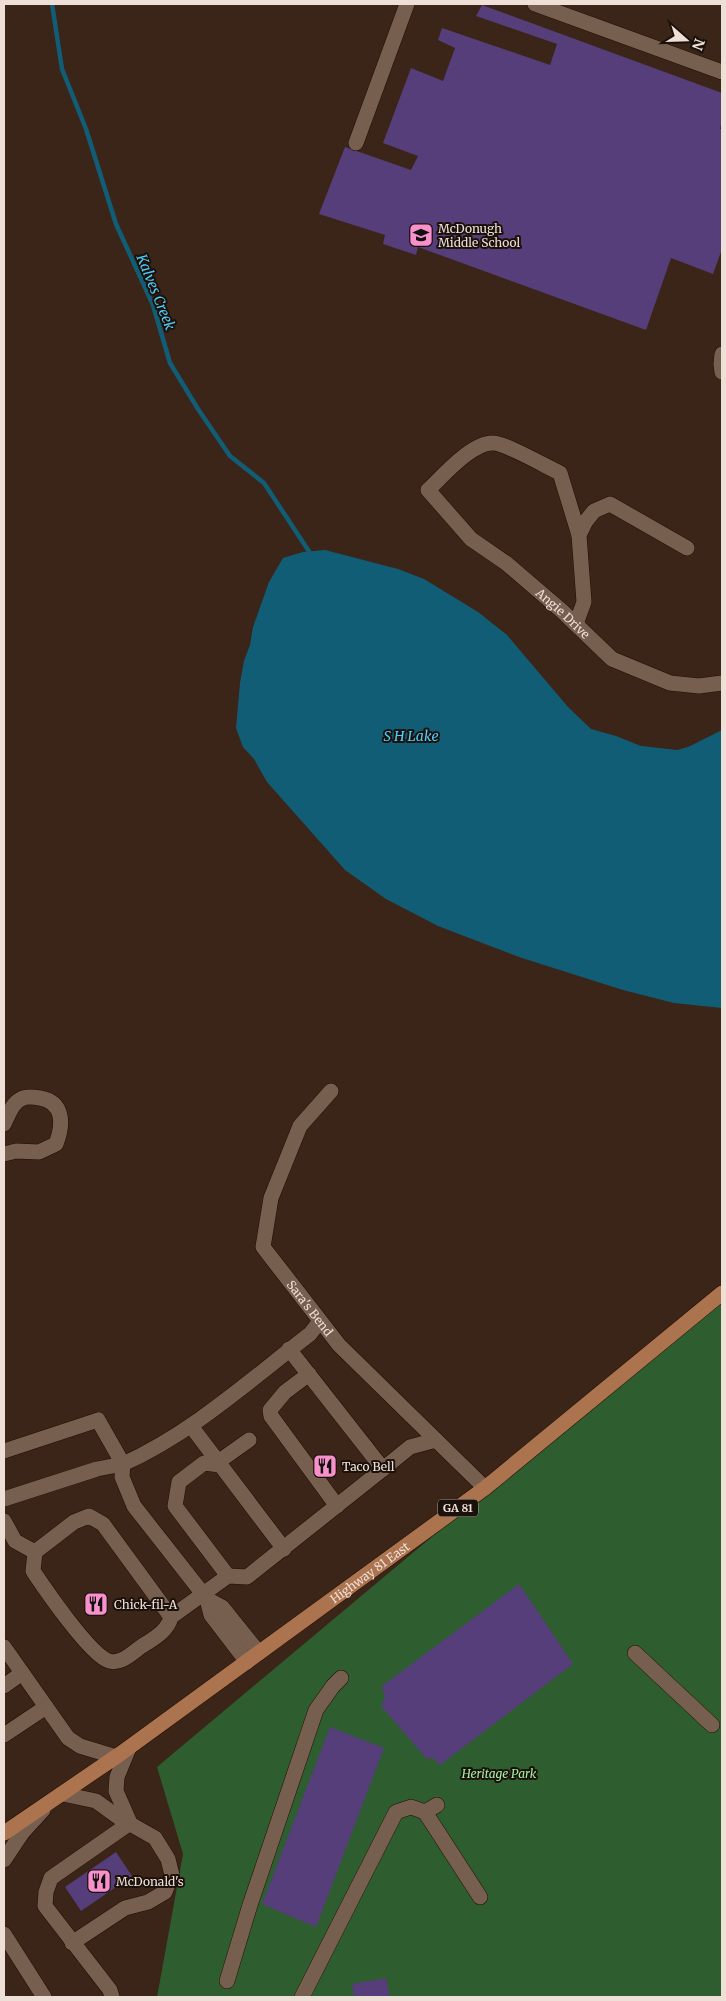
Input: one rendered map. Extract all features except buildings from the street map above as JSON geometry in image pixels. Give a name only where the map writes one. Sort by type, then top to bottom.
[{"type":"main road","name":"Highway 81 East","points":[[4,1833],[129,1748],[484,1488],[722,1293]]},
{"type":"street","points":[[356,143],[407,4]]},
{"type":"street","points":[[535,4],[722,72]]},
{"type":"street","points":[[722,354],[722,372]]},
{"type":"street","name":"Angie Drive","points":[[580,536],[560,473],[493,443],[479,446],[466,455],[428,490],[472,539],[506,562],[576,624],[612,659],[670,683],[699,686],[722,683]]},
{"type":"street","points":[[576,624],[584,602],[580,536],[586,521],[594,511],[610,504],[687,548]]},
{"type":"street","name":"Sara's Bend","points":[[331,1091],[300,1126],[271,1198],[263,1248],[339,1345],[484,1488]]},
{"type":"street","points":[[4,1124],[11,1109],[20,1099],[34,1096],[47,1099],[57,1108],[61,1120],[61,1131],[56,1144],[39,1152],[4,1154]]},
{"type":"street","points":[[4,1499],[97,1469],[123,1464],[151,1451],[191,1426],[310,1334],[320,1321]]},
{"type":"street","points":[[290,1349],[383,1468]]},
{"type":"street","points":[[309,1374],[274,1403],[270,1410],[271,1416],[337,1506]]},
{"type":"street","points":[[4,1450],[98,1420],[123,1464],[122,1478],[134,1506],[205,1597],[211,1615],[253,1658]]},
{"type":"street","points":[[410,1447],[416,1421]]},
{"type":"street","points":[[191,1426],[284,1549]]},
{"type":"street","points":[[228,1576],[175,1506],[179,1482],[204,1463],[219,1463],[249,1440]]},
{"type":"street","points":[[172,1617],[103,1524],[89,1516],[74,1522],[35,1552],[33,1571],[44,1588],[93,1650],[109,1662],[120,1661],[157,1636],[170,1624],[172,1617],[205,1597],[228,1576],[247,1577],[410,1447],[436,1440]]},
{"type":"street","points":[[4,1521],[15,1541],[35,1552]]},
{"type":"street","points":[[4,1647],[68,1738],[80,1746],[116,1757]]},
{"type":"street","points":[[635,1653],[712,1725]]},
{"type":"street","points":[[4,1686],[22,1673]]},
{"type":"street","points":[[227,1980],[250,1905],[316,1710],[341,1678]]},
{"type":"street","points":[[4,1735],[46,1707]]},
{"type":"street","points":[[129,1748],[117,1777],[116,1791],[130,1823]]},
{"type":"street","points":[[63,1794],[96,1801],[155,1838],[168,1860],[172,1875],[165,1892],[148,1902],[125,1908],[72,1942]]},
{"type":"street","points":[[4,1860],[22,1833],[48,1803]]},
{"type":"street","points":[[302,1997],[396,1812],[411,1807],[431,1809],[480,1897]]},
{"type":"street","points":[[112,1997],[110,1990],[45,1906],[46,1892],[51,1878],[130,1823]]},
{"type":"street","points":[[4,1934],[44,1997]]},
{"type":"green space","name":"Heritage Park","points":[[722,1294],[722,1997],[157,1997],[183,1854],[157,1767]]},
{"type":"water","name":"S H Lake","points":[[325,550],[398,569],[424,579],[478,612],[507,635],[568,707],[591,729],[641,746],[677,750],[688,747],[722,730],[722,1008],[674,1003],[623,990],[522,958],[438,926],[386,899],[345,870],[267,782],[254,759],[243,747],[236,728],[244,661],[250,645],[253,627],[269,582],[283,558],[303,552]]},
{"type":"waterway","name":"Kalves Creek","points":[[52,4],[62,69],[86,129],[116,224],[153,305],[170,363],[230,456],[264,483],[312,556]]},
{"type":"place","name":"McDonugh Middle School","points":[[421,235]]},
{"type":"place","name":"Taco Bell","points":[[325,1466]]},
{"type":"place","name":"Chick-fil-A","points":[[96,1604]]},
{"type":"place","name":"McDonald's","points":[[99,1881]]}]
